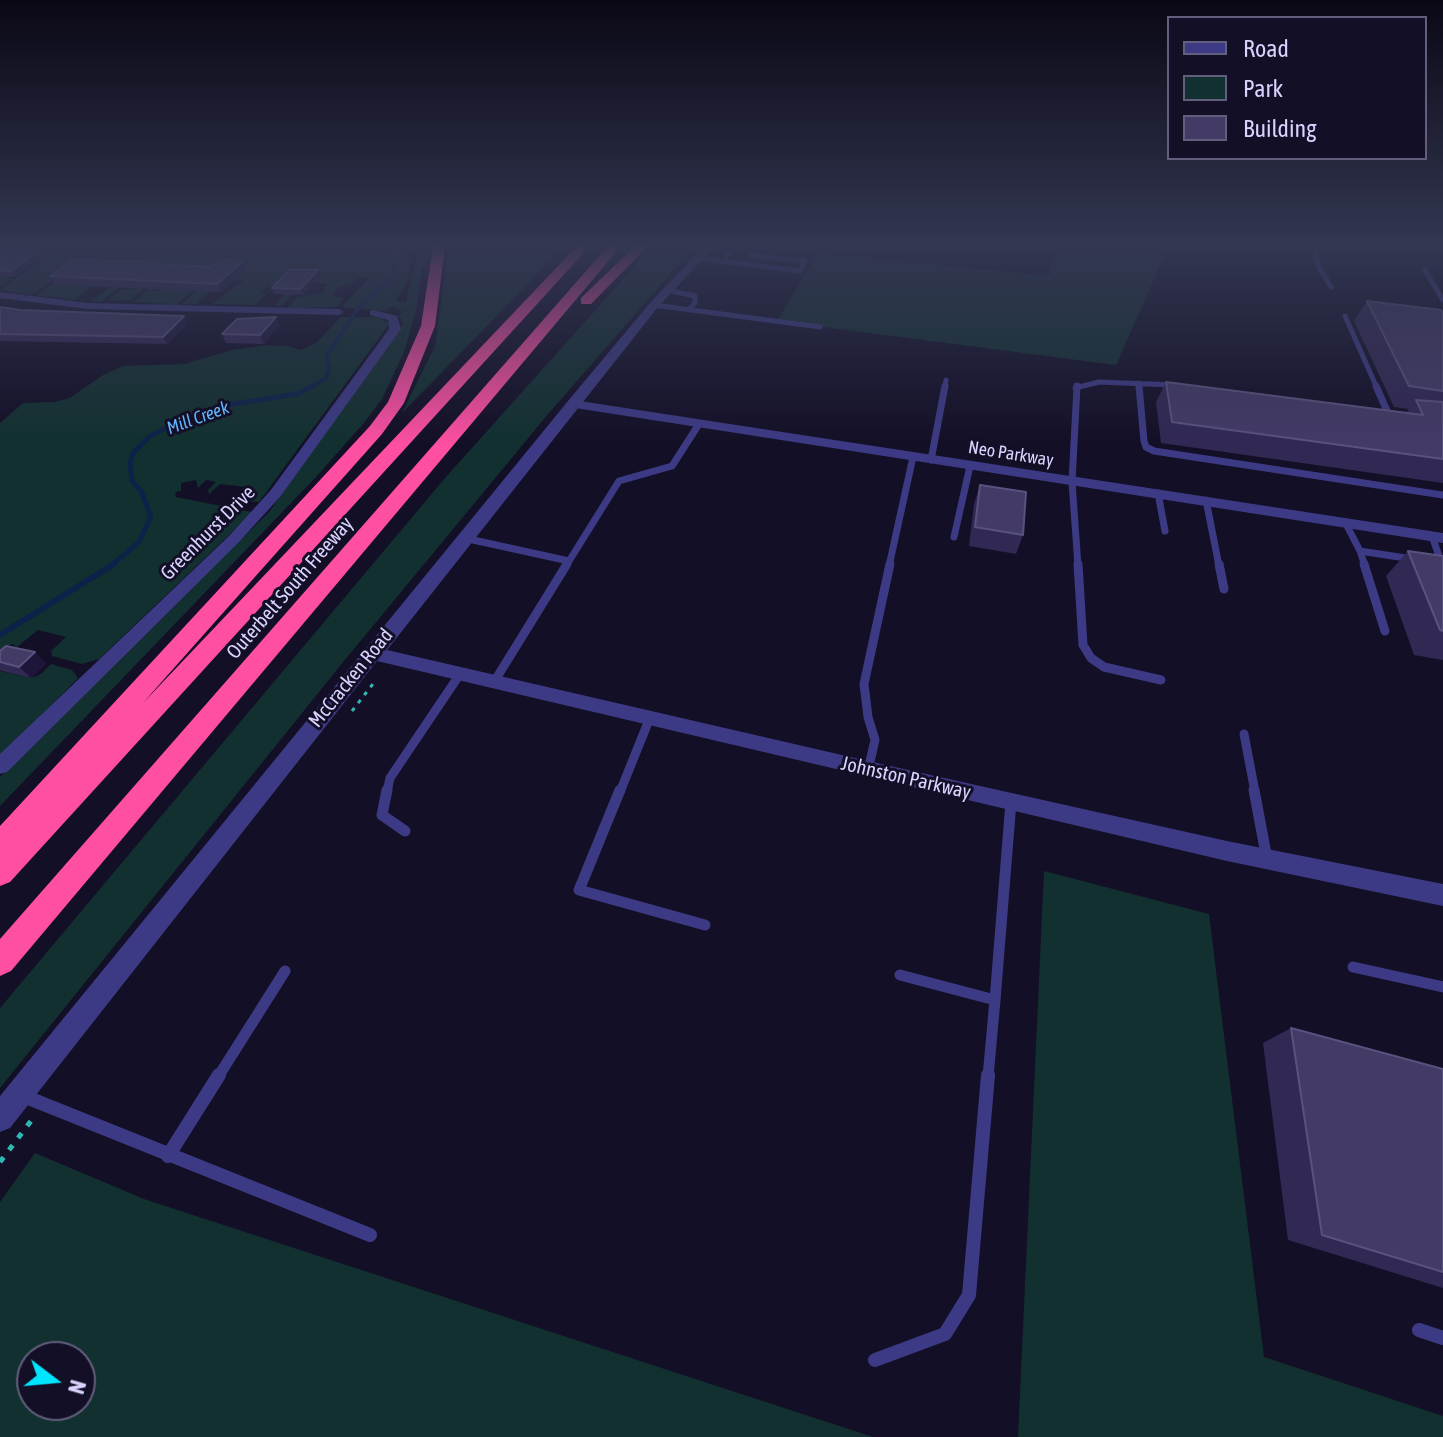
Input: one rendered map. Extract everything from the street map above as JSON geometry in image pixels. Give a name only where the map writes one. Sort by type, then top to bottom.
[{"type":"highway","points":[[0,845],[376,430],[396,403],[421,349],[430,313]]},
{"type":"highway","name":"Outerbelt South Freeway","points":[[0,873],[522,313]]},
{"type":"highway","name":"Outerbelt South Freeway","points":[[0,961],[558,313]]},
{"type":"highway","points":[[434,458],[576,313]]},
{"type":"street","name":"Greenhurst Drive","points":[[0,766],[267,503],[395,329],[393,318],[374,313]]},
{"type":"street","name":"McCracken Road","points":[[0,1118],[647,313]]},
{"type":"street","name":"Neo Parkway","points":[[573,404],[1438,537]]},
{"type":"street","name":"Johnston Parkway","points":[[371,653],[868,770],[1443,895]]},
{"type":"lane","points":[[712,313],[820,327]]},
{"type":"lane","points":[[1345,316],[1388,413]]},
{"type":"lane","points":[[931,460],[946,380]]},
{"type":"lane","points":[[1161,680],[1104,667],[1091,658],[1083,645],[1072,482],[1075,386],[1099,382],[1176,385]]},
{"type":"lane","points":[[1139,383],[1144,441],[1146,447],[1154,451],[1443,495]]},
{"type":"lane","points":[[1373,411],[1401,415]]},
{"type":"lane","points":[[494,682],[619,481],[672,466],[699,424]]},
{"type":"lane","points":[[868,770],[875,740],[868,717],[864,684],[913,457]]},
{"type":"lane","points":[[954,537],[970,466]]},
{"type":"lane","points":[[1158,493],[1165,531]]},
{"type":"lane","points":[[1206,500],[1224,589]]},
{"type":"lane","points":[[1345,522],[1360,551],[1385,631]]},
{"type":"lane","points":[[1360,551],[1433,561],[1440,559],[1438,537]]},
{"type":"lane","points":[[464,538],[569,561]]},
{"type":"lane","points":[[405,831],[382,815],[390,778],[460,674]]},
{"type":"lane","points":[[649,720],[579,890],[705,925]]},
{"type":"lane","points":[[1244,734],[1267,859]]},
{"type":"lane","points":[[875,1360],[945,1334],[969,1295],[1011,802]]},
{"type":"lane","points":[[1353,967],[1443,987]]},
{"type":"lane","points":[[168,1156],[285,971]]},
{"type":"lane","points":[[900,975],[995,1000]]},
{"type":"lane","points":[[18,1094],[370,1235]]},
{"type":"lane","points":[[1419,1330],[1443,1338]]},
{"type":"green space","points":[[401,313],[415,313],[404,352],[382,399],[363,424],[316,477],[0,806],[0,777],[269,512],[403,324],[399,316]]},
{"type":"green space","points":[[440,313],[500,313],[402,413],[435,346]]},
{"type":"green space","points":[[593,313],[636,313],[549,413],[344,661],[0,1088],[0,1008],[445,478]]},
{"type":"green space","points":[[782,313],[1139,313],[1116,365],[777,321]]},
{"type":"green space","points":[[341,317],[377,317],[390,323],[259,502],[236,501],[245,487],[220,484],[209,494],[208,490],[216,482],[206,480],[198,488],[196,480],[181,483],[181,491],[175,492],[176,497],[252,512],[227,537],[99,659],[82,664],[52,656],[51,651],[66,637],[38,630],[17,647],[12,644],[0,652],[0,423],[23,403],[70,398],[103,375],[123,366],[185,364],[232,350],[267,345],[301,350],[316,343]]},
{"type":"green space","points":[[51,664],[72,670],[78,678],[0,757],[0,671],[31,678],[41,674]]},
{"type":"green space","points":[[1044,871],[1209,914],[1264,1357],[1443,1416],[1443,1437],[1018,1437]]},
{"type":"green space","points":[[35,1153],[144,1199],[873,1437],[0,1437],[0,1202]]},
{"type":"building","points":[[0,313],[184,316],[163,337],[0,334]]},
{"type":"building","points":[[1373,313],[1443,313],[1443,391],[1409,386]]},
{"type":"building","points":[[276,317],[260,335],[222,334],[237,319]]},
{"type":"building","points":[[1166,382],[1423,415],[1416,400],[1443,402],[1443,459],[1172,422]]},
{"type":"building","points":[[980,485],[1026,492],[1023,535],[975,527]]},
{"type":"building","points":[[1408,551],[1443,556],[1443,631],[1440,630]]},
{"type":"building","points":[[6,646],[35,652],[19,667],[0,662],[0,651]]},
{"type":"building","points":[[1291,1028],[1443,1069],[1443,1272],[1322,1235]]},
{"type":"waterway","name":"Mill Creek","points":[[309,388],[325,379],[329,371],[327,355],[355,313]]},
{"type":"waterway","name":"Mill Creek","points":[[309,388],[313,386]]},
{"type":"waterway","name":"Mill Creek","points":[[112,566],[139,542],[151,517],[141,491],[132,481],[130,464],[133,453],[150,436],[164,429],[175,428],[220,406],[297,394],[309,388]]},
{"type":"waterway","name":"Mill Creek","points":[[0,635],[112,566]]}]
